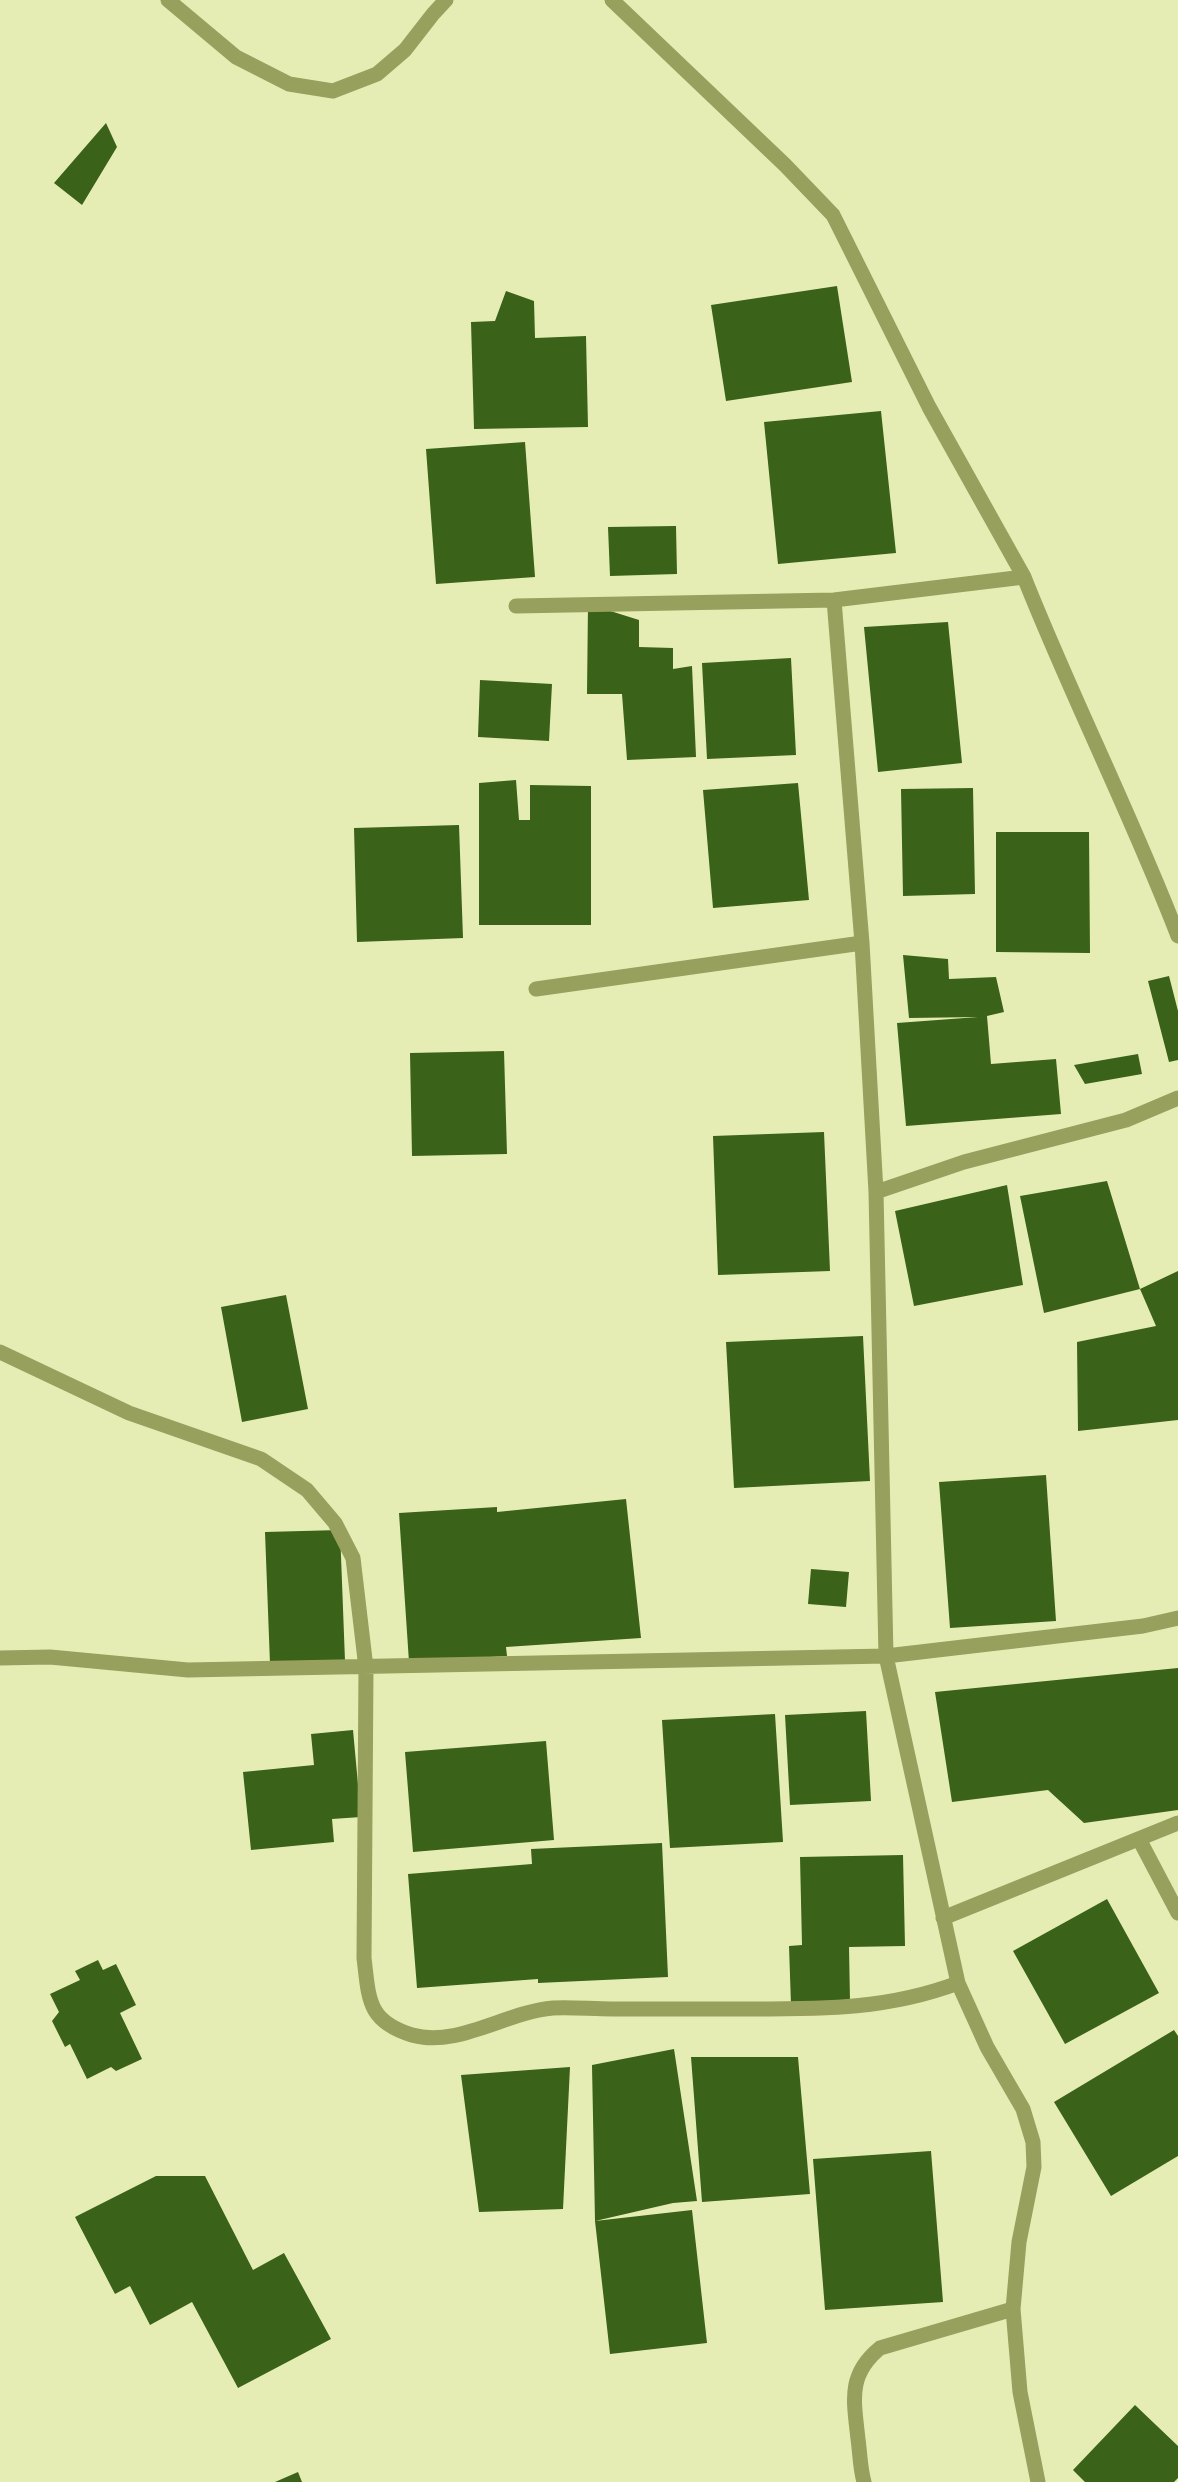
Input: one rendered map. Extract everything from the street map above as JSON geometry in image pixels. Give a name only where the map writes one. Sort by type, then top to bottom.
[{"type":"street","points":[[168,0],[236,57],[289,84],[333,91],[377,74],[405,50],[447,0]]},
{"type":"street","points":[[612,0],[785,165],[832,215],[930,407],[1024,577],[1057,660],[1158,883],[1178,936]]},
{"type":"street","points":[[516,606],[834,600],[1024,577]]},
{"type":"street","points":[[834,600],[862,943],[876,1192],[886,1656],[911,1761],[958,1983],[987,2047],[1023,2109],[1033,2142],[1034,2168],[1019,2242],[1013,2309],[1020,2392],[1038,2482]]},
{"type":"street","points":[[536,989],[862,943]]},
{"type":"street","points":[[876,1192],[964,1162],[1126,1120],[1178,1098]]},
{"type":"street","points":[[0,1352],[129,1413],[261,1459],[307,1490],[335,1523],[353,1558],[361,1610],[366,1668],[364,1958],[369,2001],[385,2024],[414,2035],[449,2038],[506,2018],[551,2008],[825,2009],[872,2006],[928,1995],[958,1983]]},
{"type":"street","points":[[0,1658],[50,1657],[188,1670],[886,1656],[1143,1626],[1178,1618]]},
{"type":"street","points":[[943,1918],[1178,1823]]},
{"type":"street","points":[[1139,1839],[1178,1913]]},
{"type":"street","points":[[864,2482],[854,2398],[860,2370],[868,2358],[880,2348],[1013,2309]]},
{"type":"building","points":[[106,123],[117,147],[82,205],[54,183]]},
{"type":"building","points":[[837,286],[852,382],[726,401],[711,305]]},
{"type":"building","points":[[506,291],[534,301],[535,338],[586,336],[588,427],[474,429],[471,322],[495,321]]},
{"type":"building","points":[[881,411],[896,553],[778,564],[764,422]]},
{"type":"building","points":[[525,442],[535,577],[436,584],[426,449]]},
{"type":"building","points":[[676,526],[677,574],[610,576],[608,527]]},
{"type":"building","points":[[588,604],[639,620],[639,647],[673,648],[673,669],[692,666],[696,757],[627,760],[622,694],[587,694]]},
{"type":"building","points":[[948,622],[962,763],[878,772],[864,627]]},
{"type":"building","points":[[791,658],[796,755],[707,759],[702,663]]},
{"type":"building","points":[[480,680],[552,684],[549,741],[478,737]]},
{"type":"building","points":[[516,780],[519,820],[530,820],[530,785],[591,786],[591,925],[479,925],[479,783]]},
{"type":"building","points":[[798,783],[809,900],[713,908],[703,790]]},
{"type":"building","points":[[973,788],[975,894],[903,896],[901,789]]},
{"type":"building","points":[[459,825],[463,938],[357,942],[354,828]]},
{"type":"building","points":[[996,832],[1089,832],[1090,953],[996,952]]},
{"type":"building","points":[[903,955],[948,959],[949,979],[996,977],[1004,1012],[987,1016],[991,1064],[1056,1059],[1061,1114],[906,1126],[897,1023],[978,1017],[909,1018]]},
{"type":"building","points":[[1169,976],[1178,1011],[1178,1060],[1169,1062],[1148,981]]},
{"type":"building","points":[[504,1051],[507,1154],[412,1156],[410,1053]]},
{"type":"building","points":[[1138,1054],[1142,1074],[1085,1084],[1074,1065]]},
{"type":"building","points":[[824,1132],[830,1271],[718,1275],[713,1136]]},
{"type":"building","points":[[1107,1181],[1140,1289],[1044,1313],[1020,1196]]},
{"type":"building","points":[[1007,1185],[1023,1285],[914,1306],[895,1211]]},
{"type":"building","points":[[1178,1271],[1178,1420],[1078,1431],[1077,1342],[1156,1326],[1140,1289]]},
{"type":"building","points":[[286,1295],[308,1409],[242,1422],[221,1307]]},
{"type":"building","points":[[863,1336],[870,1481],[734,1488],[726,1342]]},
{"type":"building","points":[[1046,1475],[1056,1621],[950,1628],[939,1482]]},
{"type":"building","points":[[626,1499],[641,1638],[506,1647],[507,1656],[409,1662],[399,1513],[497,1507],[497,1512]]},
{"type":"building","points":[[340,1530],[345,1661],[270,1664],[265,1532]]},
{"type":"building","points":[[811,1569],[849,1572],[846,1607],[808,1604]]},
{"type":"building","points":[[1178,1668],[1178,1810],[1084,1823],[1048,1790],[952,1802],[935,1692]]},
{"type":"building","points":[[866,1711],[871,1801],[790,1805],[785,1715]]},
{"type":"building","points":[[775,1714],[783,1842],[670,1848],[662,1720]]},
{"type":"building","points":[[353,1730],[361,1817],[332,1819],[334,1842],[251,1850],[243,1772],[314,1765],[311,1734]]},
{"type":"building","points":[[546,1741],[554,1840],[413,1852],[405,1752]]},
{"type":"building","points":[[662,1843],[668,1977],[538,1983],[538,1979],[417,1988],[408,1874],[532,1864],[531,1849]]},
{"type":"building","points":[[903,1855],[905,1946],[849,1947],[850,2002],[791,2005],[789,1946],[802,1945],[800,1857]]},
{"type":"building","points":[[1107,1899],[1159,1993],[1065,2044],[1013,1951]]},
{"type":"building","points":[[98,1960],[103,1970],[116,1964],[136,2005],[120,2013],[142,2059],[116,2071],[111,2067],[87,2079],[70,2044],[65,2047],[52,2021],[59,2012],[50,1994],[80,1980],[75,1971]]},
{"type":"building","points":[[1174,2030],[1178,2036],[1178,2156],[1111,2196],[1054,2102]]},
{"type":"building","points":[[674,2049],[697,2201],[673,2203],[595,2221],[592,2065]]},
{"type":"building","points":[[691,2057],[798,2057],[810,2194],[702,2202]]},
{"type":"building","points":[[570,2067],[563,2209],[479,2212],[461,2075]]},
{"type":"building","points":[[931,2151],[943,2302],[825,2310],[813,2159]]},
{"type":"building","points":[[156,2176],[205,2176],[253,2270],[284,2253],[331,2339],[238,2388],[192,2302],[150,2325],[130,2286],[115,2294],[75,2217]]},
{"type":"building","points":[[692,2210],[707,2343],[610,2354],[595,2221]]},
{"type":"building","points":[[1135,2405],[1178,2446],[1178,2478],[1174,2482],[1085,2482],[1073,2470]]},
{"type":"building","points":[[298,2472],[302,2482],[275,2482]]}]
